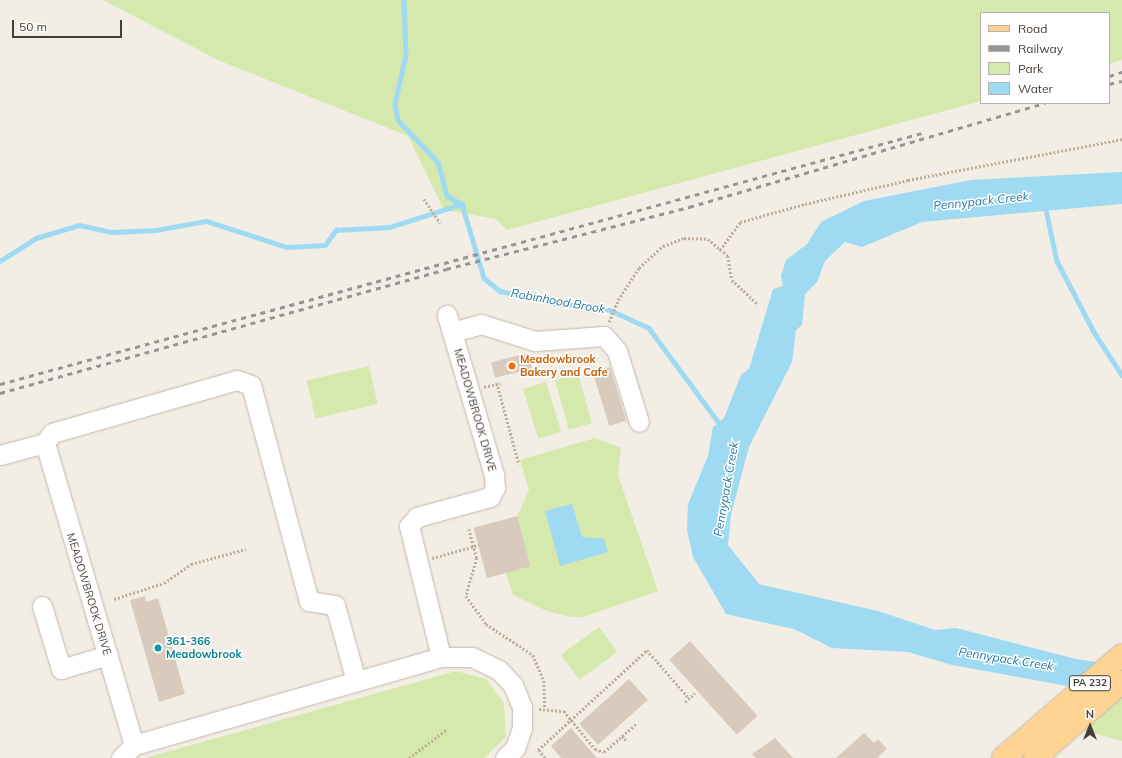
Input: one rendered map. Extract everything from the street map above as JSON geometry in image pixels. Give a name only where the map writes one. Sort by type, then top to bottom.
[{"type":"main road","name":"PA 232","points":[[1003,758],[1122,655]]},
{"type":"main road","name":"PA 232","points":[[1035,758],[1122,682]]},
{"type":"street","name":"MEADOWBROOK DRIVE","points":[[441,657],[409,526],[417,517],[490,497],[495,488],[494,474],[449,323],[480,324],[534,341],[604,336],[617,351],[639,422]]},
{"type":"street","points":[[0,455],[45,443],[52,433],[237,380],[251,385],[309,601],[322,600],[335,605],[356,681]]},
{"type":"street","name":"MEADOWBROOK DRIVE","points":[[45,443],[108,655],[128,752],[356,681],[441,657],[472,657],[499,670],[513,685],[522,707],[522,728],[507,757]]},
{"type":"street","points":[[42,606],[61,669],[108,655]]},
{"type":"path","points":[[720,250],[740,222],[805,204],[908,180],[1122,139]]},
{"type":"path","points":[[424,200],[440,223]]},
{"type":"path","points":[[607,328],[618,300],[639,268],[663,246],[684,238],[708,239],[728,256],[732,280],[758,304]]},
{"type":"path","points":[[480,388],[500,382]]},
{"type":"path","points":[[497,384],[519,464]]},
{"type":"path","points":[[469,529],[477,558],[466,596],[486,624],[533,655],[544,681],[545,708]]},
{"type":"path","points":[[430,559],[479,545]]},
{"type":"path","points":[[114,599],[164,583],[191,564],[246,549]]},
{"type":"path","points":[[545,758],[538,750],[572,717],[647,650],[689,698]]},
{"type":"path","points":[[685,702],[694,693]]},
{"type":"path","points":[[536,709],[545,708],[564,711],[572,717],[577,729],[595,749],[604,752],[636,724]]},
{"type":"path","points":[[409,758],[447,729]]},
{"type":"path","points":[[622,736],[627,741]]},
{"type":"green space","points":[[103,0],[1122,0],[1122,60],[1110,64],[1110,12],[980,12],[980,101],[507,230],[496,219],[444,210],[408,136],[220,61]]},
{"type":"green space","points":[[369,366],[378,404],[315,418],[307,380]]},
{"type":"green space","points":[[578,374],[592,423],[569,430],[555,381]]},
{"type":"green space","points":[[546,382],[561,432],[538,439],[523,389]]},
{"type":"green space","points":[[595,438],[621,448],[618,475],[658,591],[583,617],[572,617],[549,612],[513,595],[506,573],[488,578],[474,528],[517,516],[529,490],[520,460]]},
{"type":"green space","points":[[599,627],[617,652],[579,680],[561,655]]},
{"type":"green space","points":[[456,671],[486,679],[504,703],[506,737],[484,758],[145,758]]},
{"type":"green space","points":[[1122,696],[1122,741],[1071,727]]},
{"type":"water","name":"Pennypack Creek","points":[[1122,172],[1122,204],[922,222],[862,247],[845,242],[825,261],[817,282],[805,294],[802,325],[796,330],[792,362],[749,447],[731,515],[728,545],[759,584],[878,611],[935,630],[956,628],[1076,659],[1122,666],[1122,696],[952,665],[908,652],[832,648],[794,629],[726,614],[693,557],[687,531],[688,504],[708,456],[713,427],[724,418],[741,375],[749,369],[773,289],[783,286],[781,276],[786,260],[807,244],[821,222],[864,201],[971,180]]},
{"type":"water","points":[[572,504],[582,537],[604,539],[608,552],[560,566],[545,511]]},
{"type":"building","name":"Meadowbrook Bakery and Cafe","points":[[528,353],[532,369],[495,378],[491,362]]},
{"type":"building","points":[[610,367],[626,421],[609,426],[593,372]]},
{"type":"building","points":[[517,516],[530,566],[487,578],[474,528]]},
{"type":"building","name":"361-366 Meadowbrook","points":[[145,596],[146,602],[158,598],[185,694],[159,702],[130,600]]},
{"type":"building","points":[[690,641],[758,716],[737,735],[669,660]]},
{"type":"building","points":[[629,679],[648,700],[598,745],[579,724]]},
{"type":"building","points":[[571,728],[597,758],[561,758],[551,746]]},
{"type":"building","points":[[864,733],[874,743],[878,739],[887,749],[877,758],[836,758]]},
{"type":"building","points":[[775,738],[793,758],[756,758],[752,754]]},
{"type":"waterway","points":[[404,0],[406,55],[395,104],[398,120],[438,162],[447,196],[462,204]]},
{"type":"waterway","name":"Robinhood Brook","points":[[462,204],[484,278],[500,291],[558,304],[603,307],[649,328],[722,427]]},
{"type":"waterway","name":"Robinhood Brook","points":[[0,261],[36,238],[79,225],[113,232],[156,230],[206,221],[287,247],[325,245],[336,230],[390,227],[462,204]]},
{"type":"waterway","points":[[1045,205],[1057,261],[1094,332],[1122,375]]},
{"type":"railway","points":[[1110,76],[1122,72]]},
{"type":"railway","points":[[1110,84],[1122,81]]},
{"type":"railway","points":[[0,393],[446,269],[689,207],[1042,104]]},
{"type":"railway","points":[[0,384],[922,133]]},
{"type":"place","name":"Meadowbrook Bakery and Cafe","points":[[512,366]]},
{"type":"place","name":"361-366 Meadowbrook","points":[[158,648]]}]
